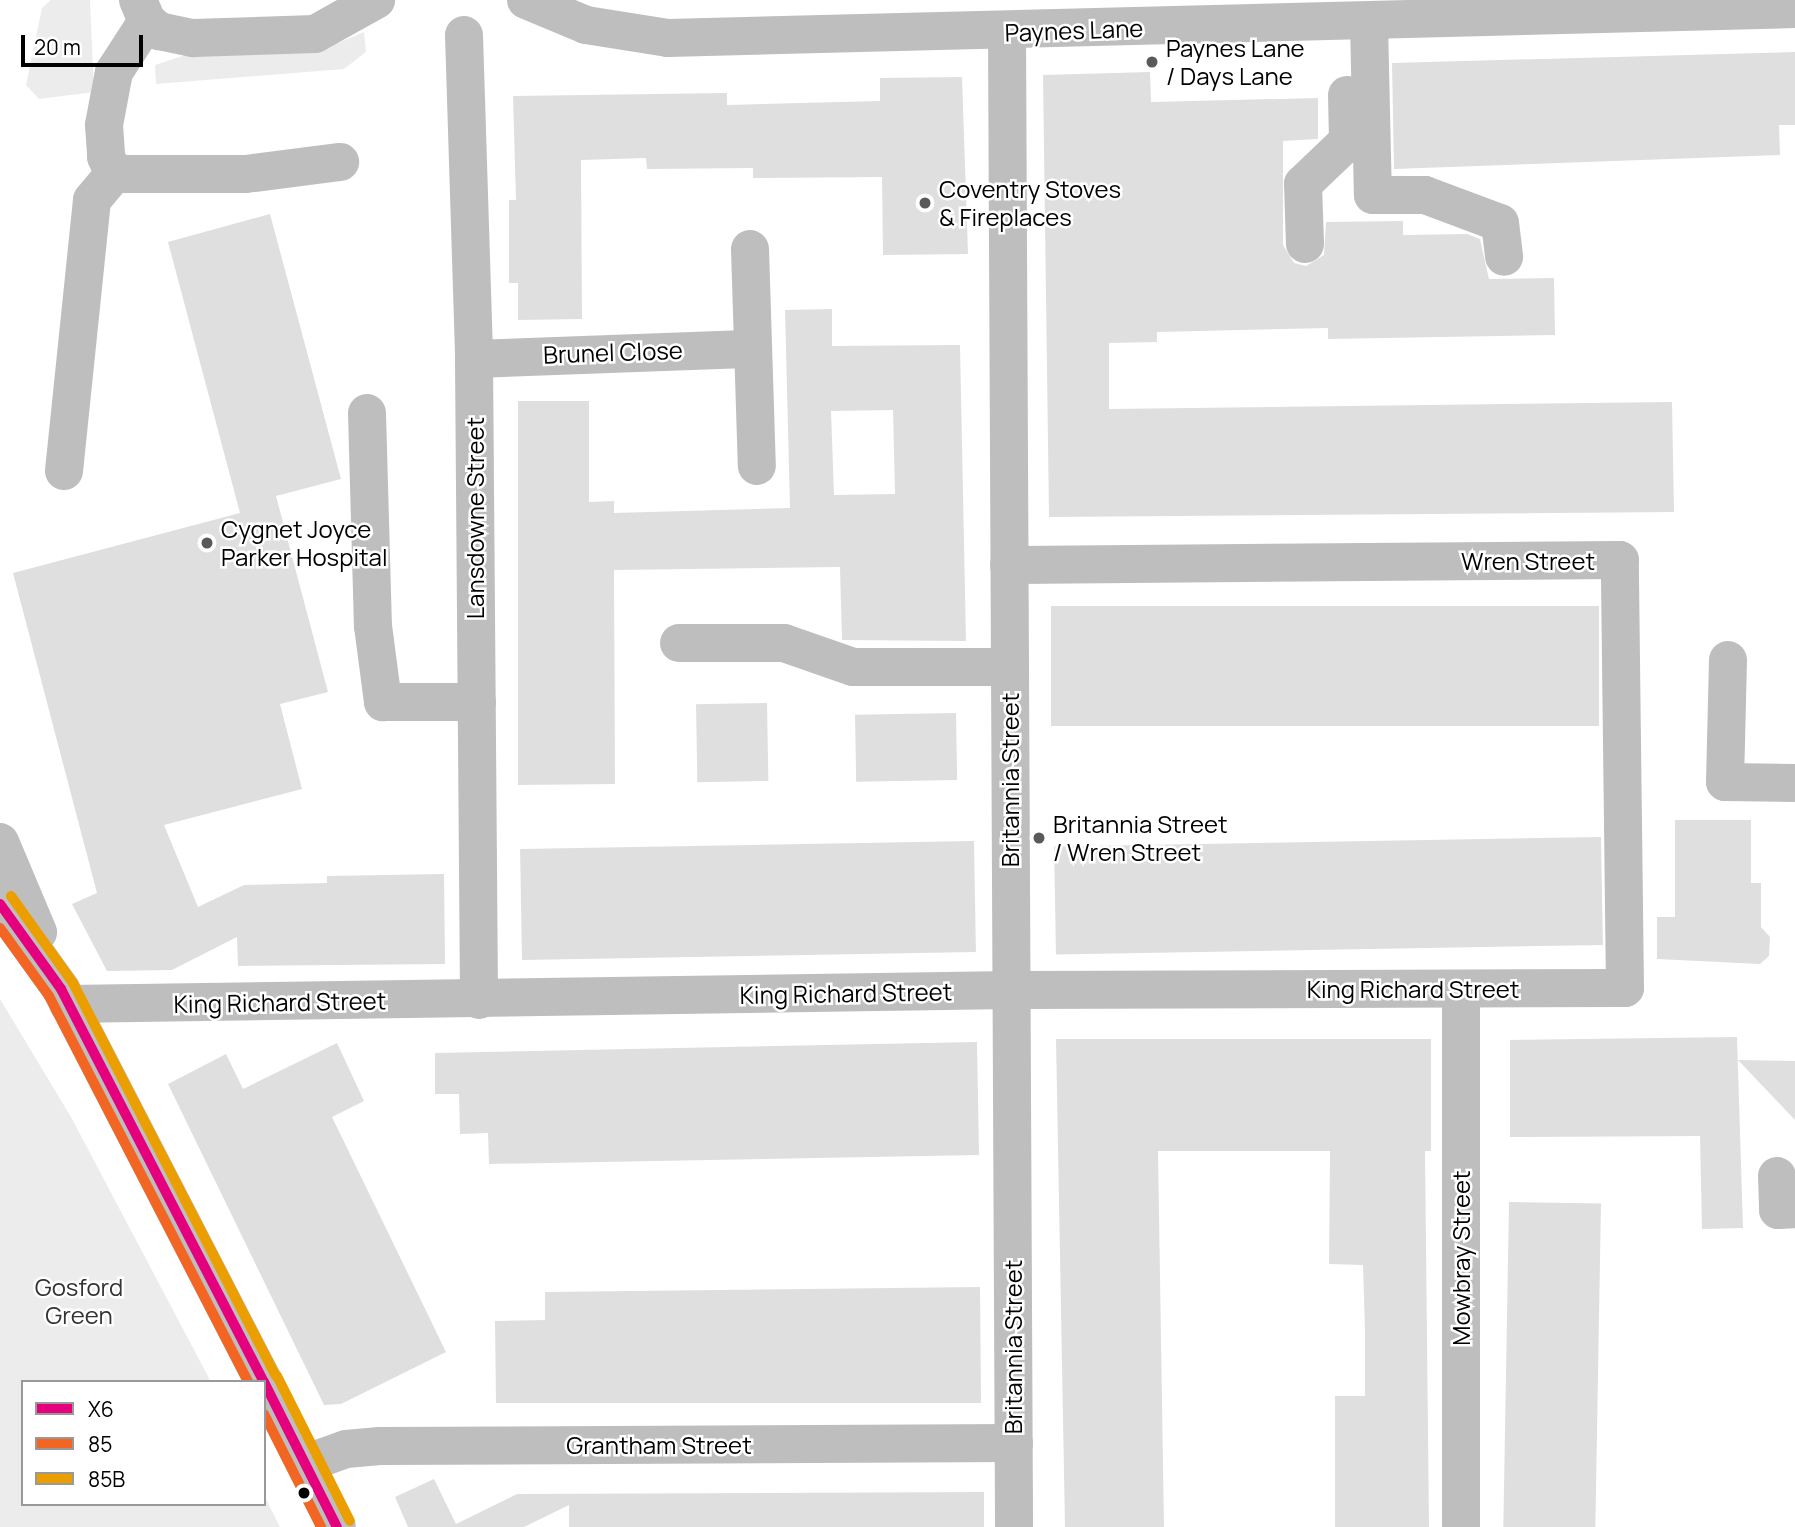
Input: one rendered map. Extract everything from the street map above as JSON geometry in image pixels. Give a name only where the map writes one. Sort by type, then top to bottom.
[{"type":"main road","points":[[114,174],[106,157],[104,125],[114,72],[143,11],[174,37],[315,34],[376,0]]},
{"type":"main road","name":"Paynes Lane","points":[[526,0],[586,25],[668,37],[918,17],[1007,32],[1076,15],[1276,13],[1357,23],[1778,6]]},
{"type":"main road","points":[[1305,244],[1303,184],[1348,141],[1357,23]]},
{"type":"main road","points":[[1357,23],[1373,195],[1425,195],[1500,223],[1504,257]]},
{"type":"main road","name":"Britannia Street","points":[[1007,32],[1014,1527]]},
{"type":"main road","name":"Lansdowne Street","points":[[464,36],[474,359],[479,1000]]},
{"type":"main road","points":[[64,471],[92,200],[114,174],[246,174],[340,162]]},
{"type":"main road","points":[[750,249],[757,466]]},
{"type":"main road","name":"Brunel Close","points":[[474,359],[752,349]]},
{"type":"main road","points":[[367,413],[373,626],[383,702],[477,702]]},
{"type":"main road","name":"Wren Street","points":[[1009,565],[1620,560],[1625,988]]},
{"type":"main road","points":[[679,643],[784,643],[853,667],[1009,667]]},
{"type":"main road","points":[[1728,660],[1725,782],[1795,783]]},
{"type":"main road","points":[[0,842],[65,997],[263,1380]]},
{"type":"main road","points":[[5,916],[65,997]]},
{"type":"main road","name":"King Richard Street","points":[[65,997],[479,1000],[1011,990],[1625,988]]},
{"type":"main road","name":"Mowbray Street","points":[[1461,989],[1461,1527]]},
{"type":"main road","points":[[1777,1176],[1778,1210],[1795,1209]]},
{"type":"main road","points":[[266,1386],[337,1527]]},
{"type":"main road","name":"Grantham Street","points":[[307,1463],[346,1449],[380,1446],[1014,1443]]},
{"type":"green space","points":[[51,0],[90,0],[94,92],[39,99],[26,85],[42,8]]},
{"type":"green space","points":[[364,32],[366,52],[344,69],[156,84],[155,65],[185,55],[338,43]]},
{"type":"green space","name":"Gosford Green","points":[[0,999],[71,1117],[210,1380],[21,1380],[21,1506],[266,1506],[266,1499],[280,1527],[0,1527]]},
{"type":"building","points":[[1795,52],[1795,125],[1779,125],[1780,155],[1394,169],[1392,63]]},
{"type":"building","points":[[1150,72],[1151,102],[1318,98],[1318,139],[1283,141],[1283,245],[1294,263],[1306,266],[1324,255],[1326,222],[1403,221],[1403,235],[1467,234],[1480,239],[1489,279],[1554,278],[1555,335],[1328,339],[1328,328],[1157,332],[1157,342],[1109,343],[1109,409],[1672,402],[1674,512],[1049,517],[1043,75]]},
{"type":"building","points":[[962,77],[968,254],[883,255],[882,177],[753,178],[753,168],[647,169],[646,158],[581,160],[582,319],[518,320],[518,283],[509,283],[509,200],[516,200],[513,96],[727,93],[727,105],[880,101],[880,78]]},
{"type":"building","name":"Cygnet Joyce Parker Hospital","points":[[270,214],[341,479],[276,496],[328,692],[280,704],[302,789],[164,825],[198,907],[244,885],[327,883],[327,876],[444,874],[445,964],[238,966],[237,937],[172,970],[107,971],[72,904],[97,893],[13,573],[240,513],[168,242]]},
{"type":"building","points":[[832,309],[832,346],[960,345],[966,641],[842,640],[840,567],[614,570],[615,784],[518,785],[518,401],[589,401],[589,502],[614,501],[614,513],[790,508],[785,310]],"holes":[[[893,410],[895,494],[834,495],[831,411]]]},
{"type":"building","points":[[1051,606],[1599,606],[1599,726],[1051,726]]},
{"type":"building","points":[[767,703],[768,781],[697,782],[696,704]]},
{"type":"building","points":[[956,713],[957,780],[856,782],[855,715]]},
{"type":"building","points":[[1675,820],[1751,820],[1751,883],[1761,883],[1761,927],[1770,937],[1769,956],[1760,964],[1657,959],[1657,917],[1675,917]]},
{"type":"building","points":[[1601,837],[1603,945],[1056,955],[1054,847]]},
{"type":"building","points":[[974,841],[976,952],[522,960],[520,849]]},
{"type":"building","points":[[1737,1037],[1743,1228],[1702,1229],[1700,1136],[1510,1137],[1510,1040]]},
{"type":"building","points":[[1056,1039],[1431,1039],[1431,1151],[1425,1151],[1429,1527],[1335,1527],[1335,1396],[1365,1396],[1365,1331],[1363,1265],[1329,1264],[1330,1151],[1158,1151],[1164,1527],[1065,1527]]},
{"type":"building","points":[[977,1042],[979,1155],[489,1164],[488,1133],[460,1134],[459,1094],[435,1094],[435,1053]]},
{"type":"building","points":[[337,1043],[364,1101],[332,1117],[446,1352],[341,1404],[324,1405],[168,1084],[226,1054],[243,1089]]},
{"type":"building","points":[[1738,1060],[1795,1061],[1795,1120]]},
{"type":"building","points":[[1509,1202],[1601,1204],[1595,1527],[1503,1527]]},
{"type":"building","points":[[980,1287],[981,1403],[496,1403],[495,1321],[545,1320],[545,1292]]},
{"type":"building","points":[[434,1479],[456,1524],[517,1494],[984,1492],[984,1527],[569,1527],[569,1505],[524,1527],[408,1527],[395,1497]]},
{"type":"transit line","name":"85B","points":[[11,896],[73,983],[276,1376]]},
{"type":"transit line","name":"X6","points":[[0,904],[61,989],[263,1380]]},
{"type":"transit line","name":"85","points":[[0,928],[49,996],[247,1380]]},
{"type":"transit line","name":"85B","points":[[277,1376],[350,1521]]},
{"type":"transit line","name":"X6","points":[[266,1386],[337,1527]]},
{"type":"transit line","name":"85","points":[[266,1418],[321,1527]]},
{"type":"place","name":"Paynes Lane / Days Lane","points":[[1152,62]]},
{"type":"place","name":"Coventry Stoves & Fireplaces","points":[[925,203]]},
{"type":"place","name":"Cygnet Joyce Parker Hospital","points":[[207,543]]},
{"type":"place","name":"Britannia Street / Wren Street","points":[[1039,838]]}]
